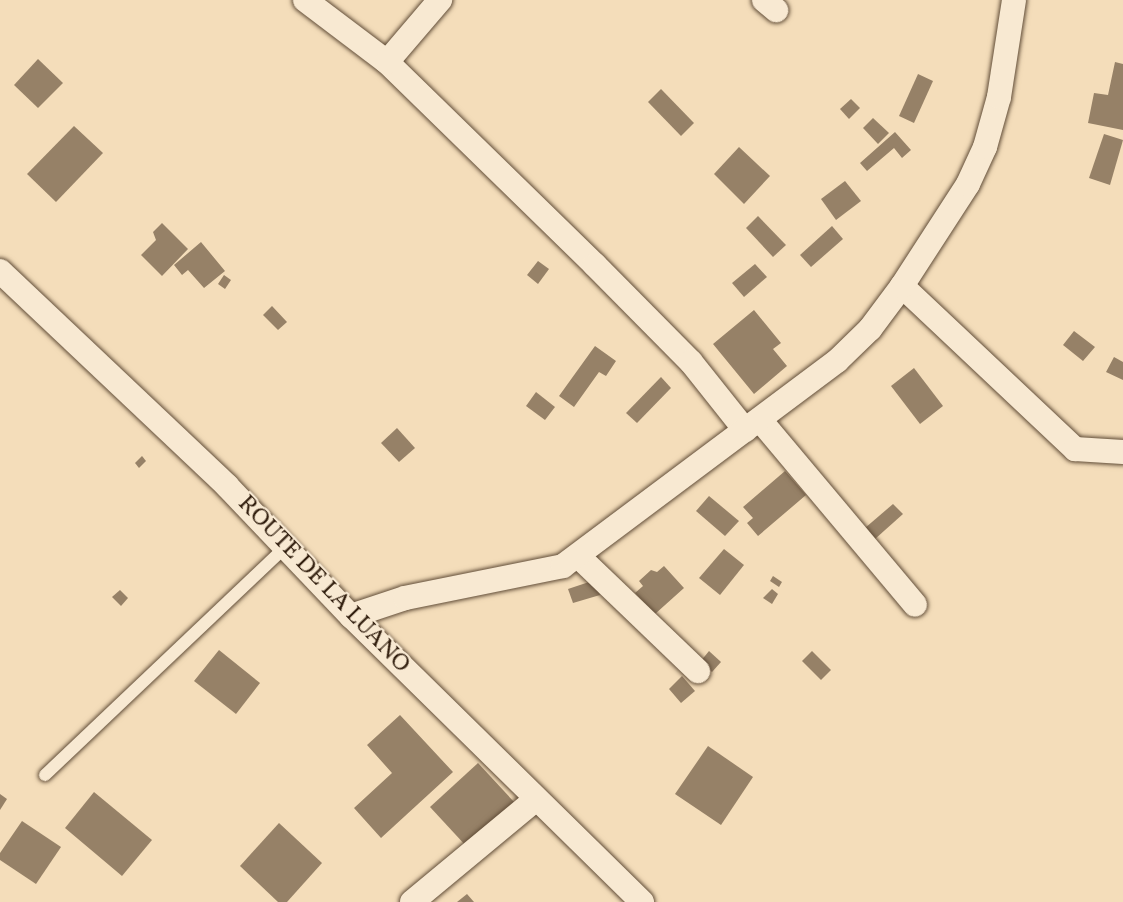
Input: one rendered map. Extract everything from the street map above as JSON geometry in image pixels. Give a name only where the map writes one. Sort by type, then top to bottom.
[{"type":"street","points":[[305,0],[387,62],[692,362],[915,605]]},
{"type":"street","points":[[387,62],[440,0]]},
{"type":"street","points":[[351,616],[405,598],[544,572],[579,556],[837,361],[870,329],[902,286],[968,184],[985,147],[999,97],[1014,0]]},
{"type":"street","name":"ROUTE DE LA LUANO","points":[[0,270],[285,547],[351,616],[642,902]]},
{"type":"street","points":[[902,286],[1075,449],[1123,452]]},
{"type":"street","points":[[579,556],[698,671]]},
{"type":"street","points":[[412,902],[536,799]]},
{"type":"lane","points":[[45,775],[285,547]]},
{"type":"building","points":[[38,59],[63,83],[38,108],[14,85]]},
{"type":"building","points":[[1115,62],[1123,64],[1123,130],[1088,123],[1094,93],[1108,95]]},
{"type":"building","points":[[918,74],[933,81],[914,123],[899,116]]},
{"type":"building","points":[[661,89],[694,123],[681,136],[648,102]]},
{"type":"building","points":[[851,99],[860,108],[849,119],[840,109]]},
{"type":"building","points":[[873,118],[889,133],[878,144],[863,128]]},
{"type":"building","points":[[74,126],[103,153],[56,202],[27,174]]},
{"type":"building","points":[[895,132],[911,150],[902,158],[894,148],[867,171],[860,163]]},
{"type":"building","points":[[1104,134],[1123,140],[1110,185],[1089,178]]},
{"type":"building","points":[[739,147],[770,176],[744,204],[714,174]]},
{"type":"building","points":[[845,181],[861,201],[836,220],[821,199]]},
{"type":"building","points":[[758,216],[786,245],[773,257],[746,228]]},
{"type":"building","points":[[162,223],[188,249],[162,276],[141,255],[156,240],[153,232]]},
{"type":"building","points":[[832,226],[843,239],[811,267],[800,255]]},
{"type":"building","points":[[201,242],[225,271],[204,288],[188,270],[182,275],[174,265]]},
{"type":"building","points":[[538,261],[549,269],[538,284],[527,275]]},
{"type":"building","points":[[755,264],[767,277],[744,297],[732,283]]},
{"type":"building","points":[[224,275],[231,280],[225,289],[218,284]]},
{"type":"building","points":[[272,306],[287,322],[278,330],[263,315]]},
{"type":"building","points":[[754,310],[781,343],[773,349],[787,366],[754,394],[713,344]]},
{"type":"building","points":[[1074,331],[1095,347],[1083,361],[1063,345]]},
{"type":"building","points":[[595,346],[616,361],[606,376],[599,372],[574,407],[559,396]]},
{"type":"building","points":[[1114,357],[1123,362],[1123,380],[1106,372]]},
{"type":"building","points":[[914,368],[943,406],[920,424],[891,386]]},
{"type":"building","points":[[661,377],[671,388],[637,423],[626,413]]},
{"type":"building","points":[[536,392],[555,407],[545,420],[526,406]]},
{"type":"building","points":[[397,428],[415,448],[399,462],[381,443]]},
{"type":"building","points":[[142,456],[146,461],[139,468],[135,463]]},
{"type":"building","points":[[785,471],[806,495],[758,536],[747,523],[753,518],[743,507]]},
{"type":"building","points":[[709,496],[739,521],[725,536],[696,511]]},
{"type":"building","points":[[893,504],[903,514],[875,539],[865,528]]},
{"type":"building","points":[[724,549],[744,565],[720,595],[699,578]]},
{"type":"building","points":[[664,566],[684,588],[655,614],[635,593],[643,586],[639,581],[651,570],[657,572]]},
{"type":"building","points":[[773,576],[782,582],[779,587],[770,581]]},
{"type":"building","points":[[595,580],[600,595],[573,603],[568,589]]},
{"type":"building","points":[[772,589],[778,594],[772,604],[763,598]]},
{"type":"building","points":[[120,590],[128,598],[121,606],[112,597]]},
{"type":"building","points":[[219,650],[260,683],[236,714],[194,681]]},
{"type":"building","points":[[709,651],[721,662],[712,672],[700,662]]},
{"type":"building","points":[[812,651],[831,670],[821,680],[802,661]]},
{"type":"building","points":[[682,676],[695,691],[681,703],[669,689]]},
{"type":"building","points":[[400,715],[453,772],[381,838],[354,808],[392,773],[367,745]]},
{"type":"building","points":[[708,746],[753,777],[721,825],[675,794]]},
{"type":"building","points":[[478,763],[515,803],[467,847],[430,807]]},
{"type":"building","points":[[94,792],[152,840],[122,876],[65,828]]},
{"type":"building","points":[[0,794],[7,799],[0,810]]},
{"type":"building","points":[[22,821],[61,847],[36,884],[0,860],[0,853]]},
{"type":"building","points":[[279,823],[322,863],[287,902],[278,902],[240,866]]},
{"type":"building","points":[[467,894],[474,902],[457,902]]}]
